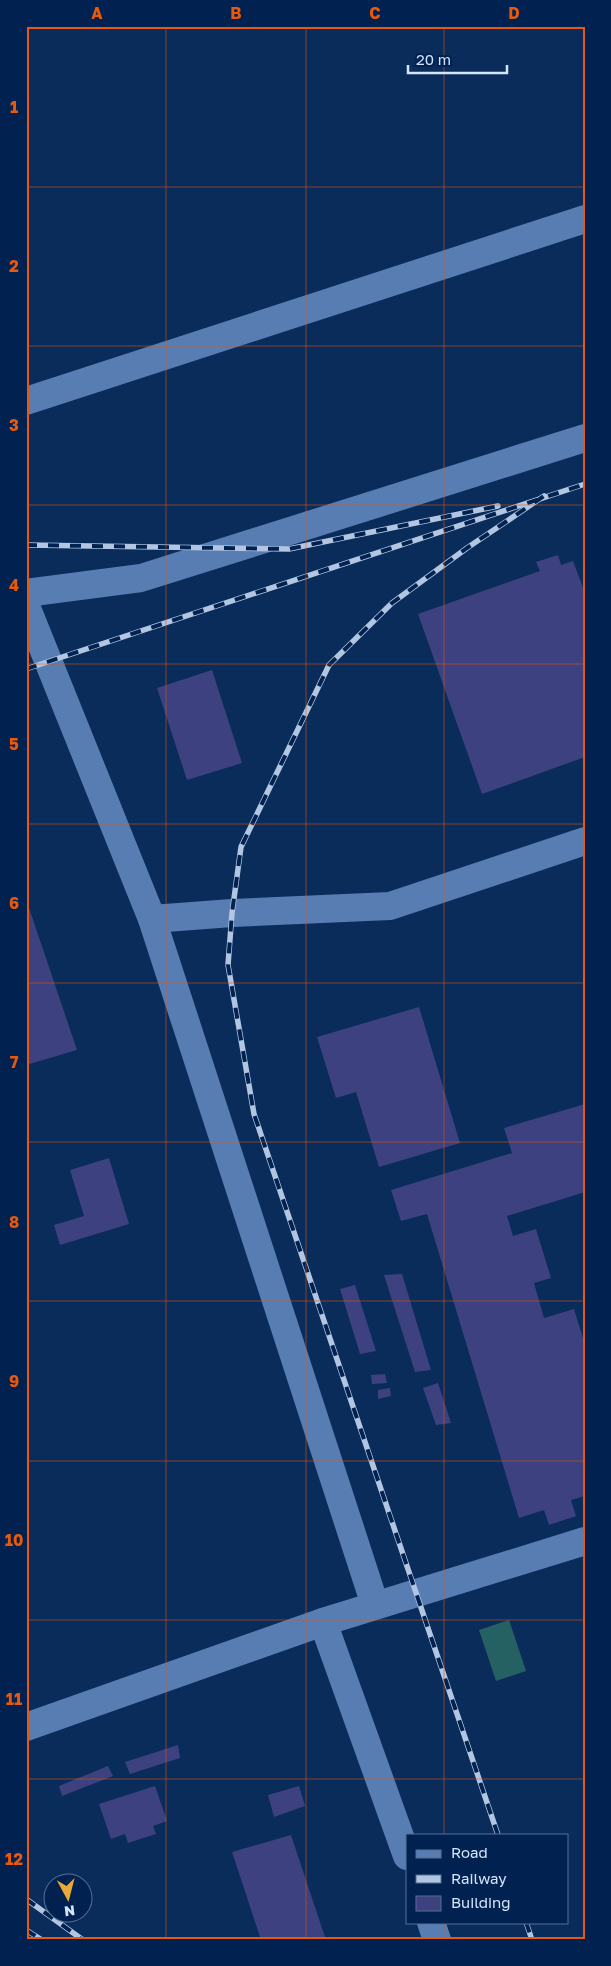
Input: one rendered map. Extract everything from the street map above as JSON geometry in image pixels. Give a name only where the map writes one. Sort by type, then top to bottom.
[{"type":"lane","points":[[26,401],[585,219]]},
{"type":"lane","points":[[26,593],[141,578],[585,438]]},
{"type":"lane","points":[[26,606],[152,920],[375,1606]]},
{"type":"lane","points":[[152,920],[232,913],[390,906],[585,841]]},
{"type":"lane","points":[[26,1727],[323,1622],[585,1541]]},
{"type":"lane","points":[[323,1622],[406,1853]]},
{"type":"lane","points":[[432,1924],[437,1940]]},
{"type":"shaded area","points":[[509,1620],[526,1671],[496,1681],[479,1630]]},
{"type":"building","points":[[558,555],[561,565],[573,561],[585,593],[585,757],[482,794],[418,614],[540,571],[536,562]]},
{"type":"building","points":[[212,670],[242,763],[187,780],[157,688]]},
{"type":"building","points":[[26,899],[77,1050],[26,1065]]},
{"type":"building","points":[[419,1007],[460,1143],[379,1167],[356,1092],[336,1098],[317,1037]]},
{"type":"building","points":[[585,1104],[585,1192],[507,1216],[513,1236],[536,1229],[551,1278],[534,1283],[544,1318],[574,1309],[585,1345],[585,1496],[571,1500],[576,1516],[549,1525],[544,1510],[519,1518],[427,1214],[401,1221],[391,1190],[512,1153],[504,1128]]},
{"type":"building","points":[[109,1158],[129,1224],[60,1245],[54,1225],[84,1216],[70,1170]]},
{"type":"building","points":[[402,1274],[431,1370],[415,1372],[384,1275]]},
{"type":"building","points":[[355,1285],[376,1351],[360,1354],[340,1289]]},
{"type":"building","points":[[385,1374],[387,1383],[372,1384],[371,1375]]},
{"type":"building","points":[[438,1383],[451,1423],[436,1425],[423,1388]]},
{"type":"building","points":[[390,1388],[391,1396],[378,1399],[378,1390]]},
{"type":"building","points":[[178,1745],[180,1758],[130,1774],[125,1762]]},
{"type":"building","points":[[108,1766],[113,1776],[62,1796],[59,1786]]},
{"type":"building","points":[[155,1786],[167,1821],[153,1826],[156,1834],[128,1843],[125,1834],[111,1839],[99,1804]]},
{"type":"building","points":[[299,1786],[305,1806],[274,1817],[268,1795]]},
{"type":"building","points":[[291,1835],[326,1940],[261,1940],[232,1852]]},
{"type":"railway","points":[[26,669],[585,484]]},
{"type":"railway","points":[[498,1834],[254,1114],[228,965],[232,913],[241,847],[329,665],[392,603],[467,548],[544,496]]},
{"type":"railway","points":[[26,545],[289,549],[498,506]]},
{"type":"railway","points":[[26,1899],[83,1940]]},
{"type":"railway","points":[[527,1924],[532,1940]]},
{"type":"railway","points":[[26,1930],[42,1940]]}]
